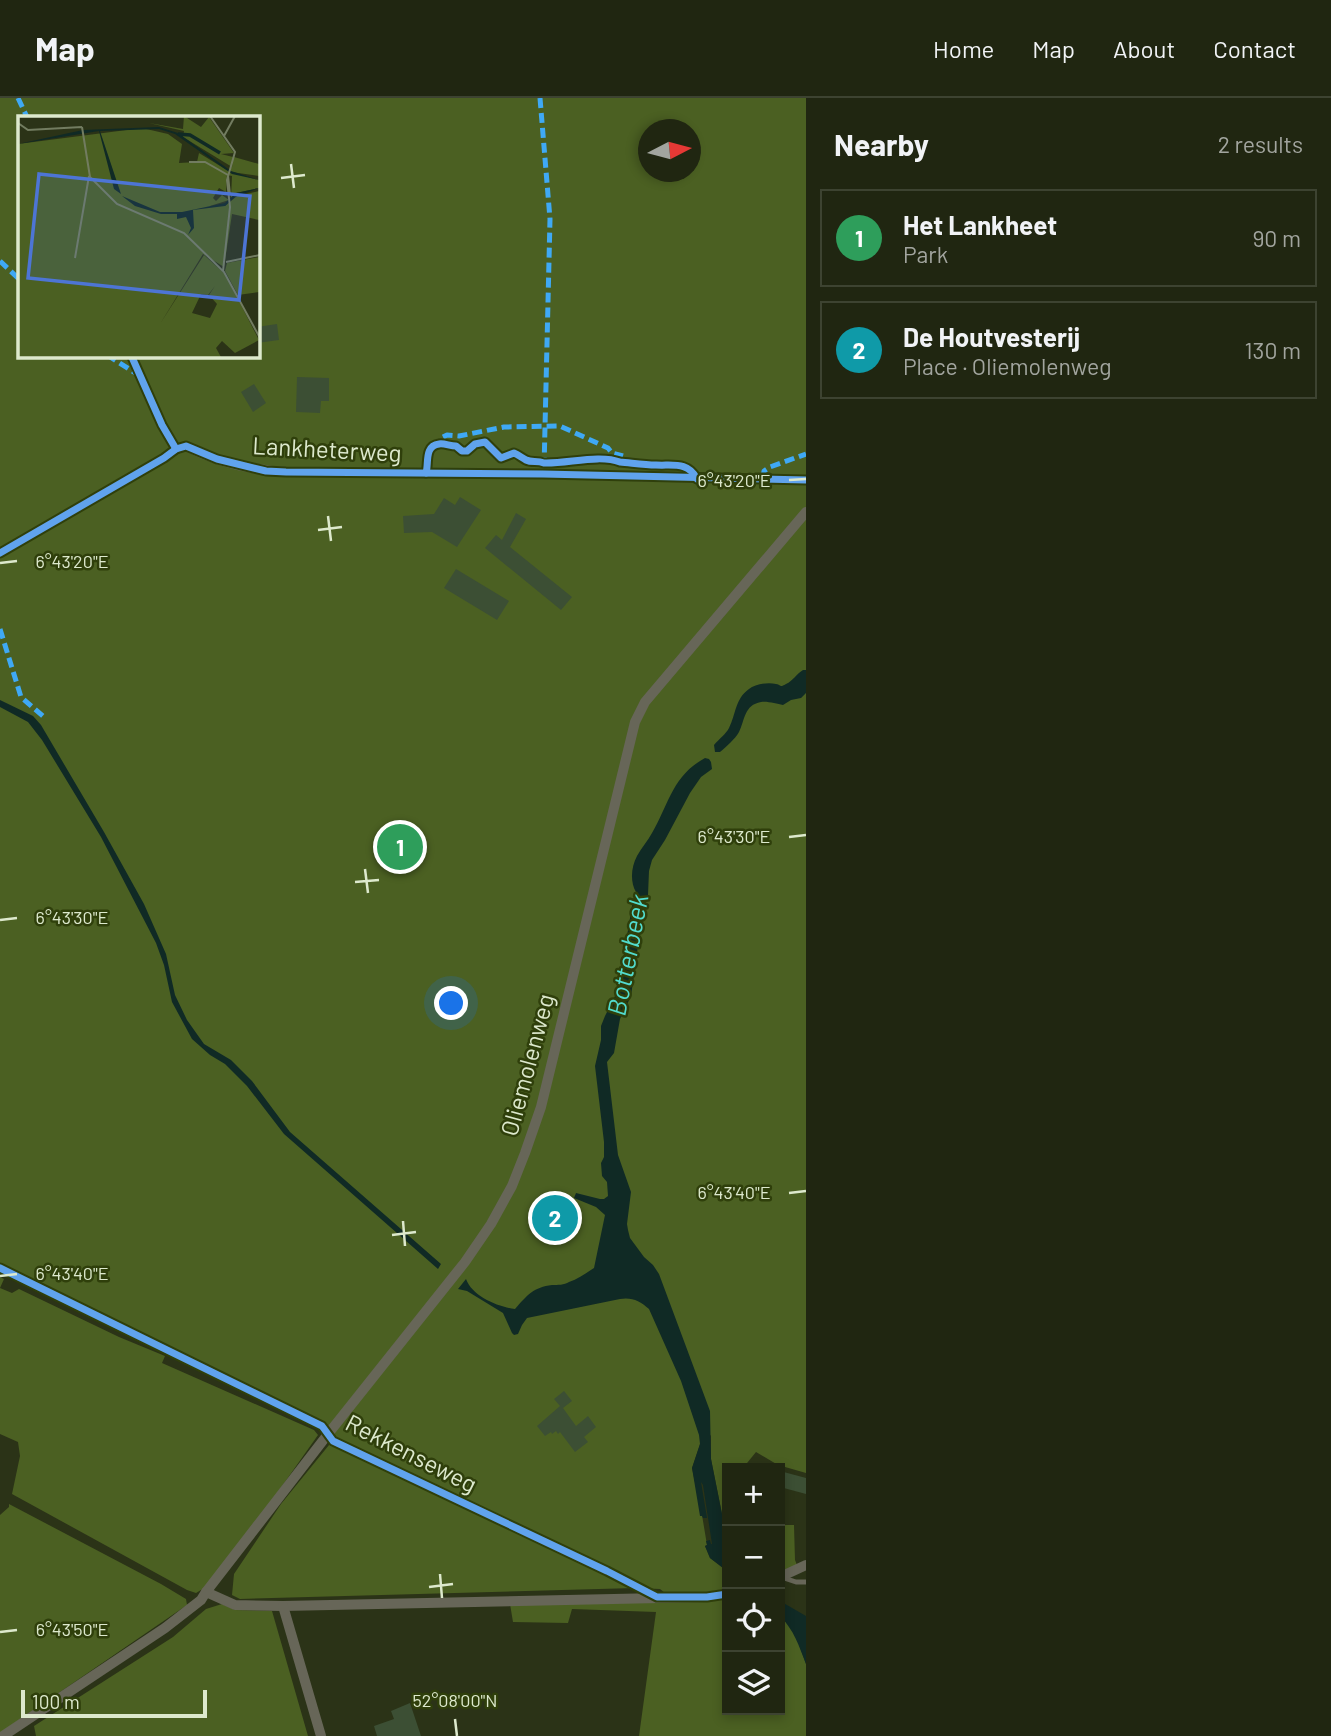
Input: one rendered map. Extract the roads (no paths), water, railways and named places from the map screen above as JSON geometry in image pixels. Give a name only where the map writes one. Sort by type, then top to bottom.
[{"type":"street","name":"Lankheterweg","points":[[186,446],[217,459],[266,471],[806,480]]},
{"type":"street","name":"Oliemolenweg","points":[[3,1736],[201,1601],[328,1434],[465,1262],[491,1224],[512,1186],[541,1107],[635,722],[645,702],[806,512]]},
{"type":"street","points":[[785,1575],[806,1565]]},
{"type":"street","points":[[206,1592],[235,1605],[283,1606],[722,1595]]},
{"type":"street","points":[[283,1606],[321,1736]]},
{"type":"lane","points":[[785,1579],[806,1582]]},
{"type":"water","points":[[806,670],[806,693],[801,698],[783,705],[764,702],[751,706],[739,732],[720,752],[715,752],[714,745],[729,728],[744,693],[762,684],[782,686]]},
{"type":"water","points":[[0,700],[33,716],[41,725],[144,904],[166,954],[175,995],[187,1020],[204,1044],[231,1060],[252,1081],[290,1132],[441,1264],[438,1269],[284,1134],[247,1086],[225,1064],[192,1039],[172,1002],[156,943],[101,837],[42,740],[28,722],[0,707]]},
{"type":"water","name":"Botterbeek","points":[[705,758],[711,762],[712,769],[701,777],[690,793],[652,860],[631,996],[620,1019],[614,1053],[607,1062],[618,1155],[631,1192],[627,1224],[630,1238],[659,1274],[710,1411],[711,1459],[722,1514],[722,1567],[710,1558],[705,1546],[706,1541],[710,1540],[712,1544],[703,1485],[701,1482],[707,1518],[700,1516],[692,1468],[700,1444],[699,1435],[681,1381],[649,1309],[636,1300],[620,1299],[527,1318],[518,1334],[514,1335],[503,1313],[467,1291],[458,1289],[466,1279],[474,1291],[486,1300],[515,1309],[536,1290],[567,1283],[594,1268],[605,1215],[596,1207],[574,1198],[576,1193],[600,1199],[608,1196],[607,1182],[602,1176],[604,1142],[595,1066],[601,1026],[618,990],[636,892],[632,879],[633,865],[672,791],[694,765]]},
{"type":"water","points":[[785,1604],[806,1616],[806,1664],[798,1645],[785,1621]]},
{"type":"place","name":"Het Lankheet","points":[[400,847]]},
{"type":"place","name":"De Houtvesterij","points":[[555,1218]]}]
